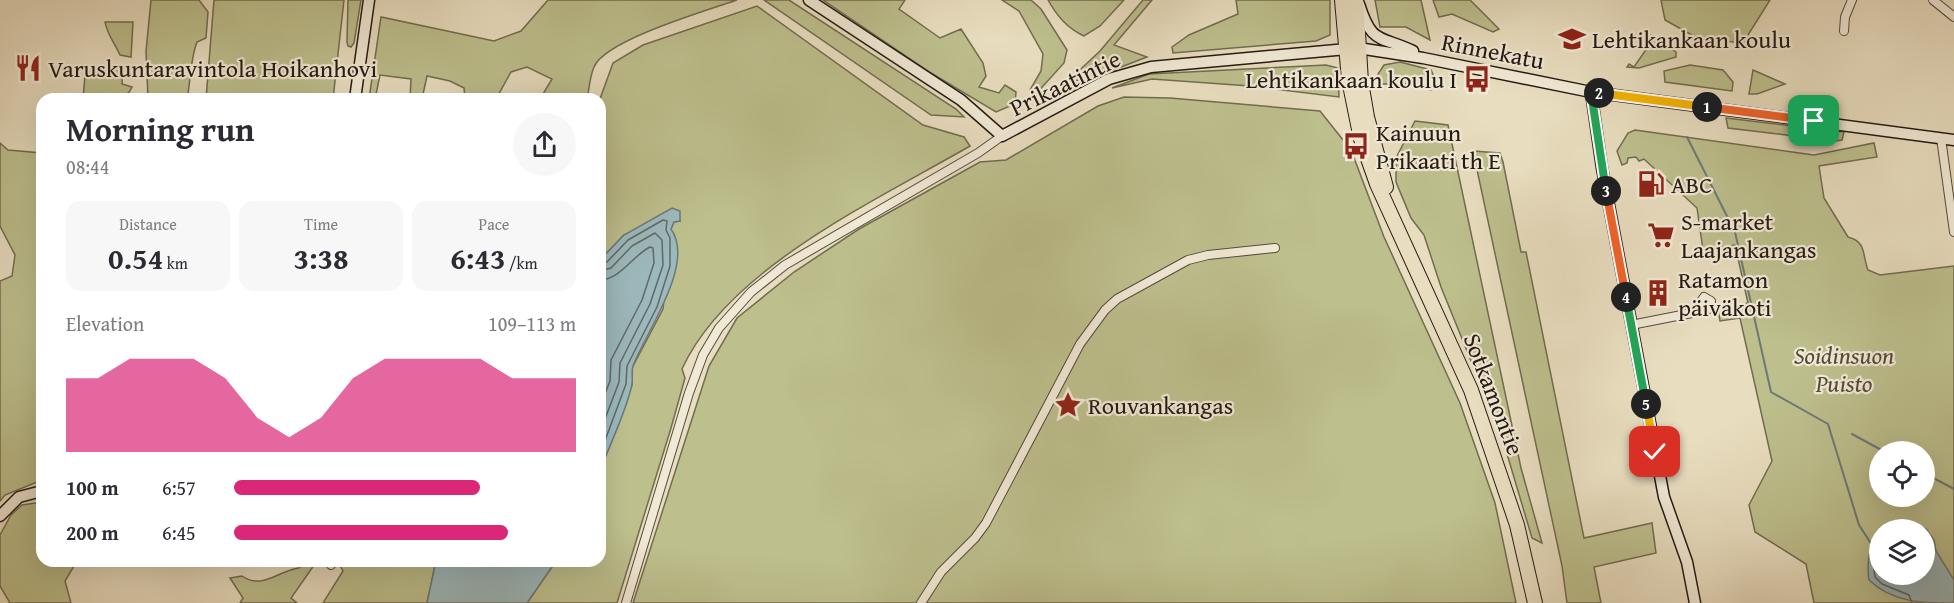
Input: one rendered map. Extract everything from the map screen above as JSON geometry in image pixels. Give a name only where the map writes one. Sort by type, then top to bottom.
[{"type":"highway","name":"Sotkamontie","points":[[1342,0],[1351,49],[1361,140],[1377,184],[1449,338],[1497,460],[1517,525],[1535,603]]},
{"type":"highway","name":"Sotkamontie","points":[[1351,49],[1357,0]]},
{"type":"street","points":[[356,93],[369,0]]},
{"type":"street","name":"Prikaatintie","points":[[809,0],[961,100],[1002,136],[1109,79],[1151,67],[1351,49]]},
{"type":"street","points":[[1357,0],[1372,34],[1380,40],[1406,48],[1423,58]]},
{"type":"street","points":[[1844,30],[1845,17],[1852,0]]},
{"type":"street","points":[[1933,0],[1954,17]]},
{"type":"street","name":"Rinnekatu","points":[[1351,49],[1423,58],[1591,92],[1954,140]]},
{"type":"street","points":[[1591,92],[1631,325],[1664,497],[1687,562],[1695,603]]},
{"type":"street","points":[[626,603],[689,393],[703,355],[718,328],[752,291],[784,265],[978,153],[1002,136]]},
{"type":"street","points":[[1941,138],[1954,232]]},
{"type":"street","points":[[921,603],[941,572],[986,523],[1080,344],[1105,310],[1117,299],[1188,260],[1208,255],[1275,248]]},
{"type":"street","points":[[1631,325],[1693,313]]},
{"type":"street","points":[[0,516],[19,498],[36,493]]},
{"type":"green space","points":[[151,0],[199,0],[208,12],[206,38],[197,42],[188,93],[148,93],[146,51]]},
{"type":"green space","points":[[214,0],[344,0],[334,93],[206,93]]},
{"type":"green space","points":[[348,0],[361,0],[354,43],[351,47],[347,42]]},
{"type":"green space","points":[[548,0],[737,0],[659,27],[617,47],[602,57],[594,67],[588,93],[544,93],[552,79],[527,67],[511,72],[499,93],[464,93],[464,88],[450,81],[427,76],[423,93],[410,93],[411,79],[380,75],[376,93],[370,93],[381,17],[494,41],[521,31]]},
{"type":"green space","points":[[764,0],[789,0],[956,109],[964,117],[931,115]]},
{"type":"green space","points":[[823,0],[905,0],[899,9],[940,38],[961,29],[983,63],[986,76],[979,87],[999,93],[1005,85],[1016,92],[1015,104],[996,112],[931,73]]},
{"type":"green space","points":[[1002,0],[1031,0],[1041,9],[1067,50],[1064,63],[1034,96],[1031,96],[1030,90],[1041,71],[1043,54],[1019,11]]},
{"type":"green space","points":[[1048,0],[1124,0],[1100,26],[1084,36],[1063,21]]},
{"type":"green space","points":[[1143,0],[1152,0],[1114,45],[1147,57],[1085,81],[1069,80],[1100,51]]},
{"type":"green space","points":[[1236,0],[1330,0],[1330,35],[1316,41],[1173,53],[1172,47],[1189,35],[1238,14]]},
{"type":"green space","points":[[1375,0],[1421,0],[1430,40],[1406,27],[1380,27]]},
{"type":"green space","points":[[1433,0],[1470,0],[1499,29],[1493,32],[1452,14],[1439,17]]},
{"type":"green space","points":[[1661,0],[1770,0],[1743,43],[1697,38],[1665,20]]},
{"type":"green space","points":[[757,6],[923,125],[964,137],[970,146],[808,240],[769,268],[733,299],[704,333],[682,369],[685,378],[617,603],[527,603],[552,567],[606,567],[606,455],[632,385],[632,368],[663,309],[671,229],[674,222],[680,221],[678,215],[624,235],[606,254],[606,93],[602,93],[613,63],[643,45]]},
{"type":"green space","points":[[105,22],[133,22],[131,57],[120,55]]},
{"type":"green space","points":[[1649,34],[1676,52],[1676,57],[1639,68],[1627,67],[1629,64],[1634,67],[1652,41],[1648,38]]},
{"type":"green space","points":[[1400,62],[1431,70],[1436,81],[1431,90],[1406,84],[1381,84],[1378,74],[1384,65]]},
{"type":"green space","points":[[1326,65],[1338,68],[1339,97],[1250,86],[1152,79],[1112,88],[1149,74]]},
{"type":"green space","points":[[1690,65],[1723,70],[1733,82],[1732,91],[1665,82],[1664,71]]},
{"type":"green space","points":[[99,67],[123,67],[122,84],[132,87],[129,93],[84,93],[85,75]]},
{"type":"green space","points":[[1753,70],[1785,84],[1757,94],[1749,94]]},
{"type":"green space","points":[[1124,97],[1170,98],[1320,111],[1351,150],[1384,237],[1460,403],[1495,503],[1516,603],[633,603],[709,366],[737,318],[794,272],[859,229],[980,162],[1006,160],[1098,106]]},
{"type":"green space","points":[[1726,118],[1844,132],[1842,140],[1835,141],[1728,128]]},
{"type":"green space","points":[[1415,121],[1448,125],[1521,468],[1542,543],[1532,538],[1502,437],[1441,287],[1424,235],[1411,218],[1396,182],[1396,158]]},
{"type":"green space","name":"Soidinsuon Puisto","points":[[1635,130],[1814,155],[1874,143],[1877,157],[1819,166],[1824,198],[1848,237],[1861,246],[1868,270],[1880,275],[1954,266],[1954,603],[1814,603],[1806,564],[1755,532],[1749,505],[1772,461],[1740,318],[1720,321],[1718,309],[1748,303],[1735,245],[1703,250],[1697,208],[1644,159],[1639,161],[1636,157],[1628,158],[1627,163],[1622,165],[1617,151],[1628,133]]},
{"type":"green space","points":[[0,143],[8,150],[36,152],[36,482],[5,495],[0,501],[0,281],[12,276],[15,255],[0,226]]},
{"type":"green space","points":[[1473,151],[1500,153],[1503,162],[1521,252],[1526,252],[1584,538],[1652,523],[1656,553],[1594,567],[1601,603],[1567,603],[1562,566]]},
{"type":"green space","points":[[36,503],[36,567],[73,567],[65,581],[71,603],[10,603],[0,586],[0,535],[11,515],[22,505]]},
{"type":"green space","points":[[313,567],[291,598],[297,603],[240,603],[243,598],[230,578],[242,576],[257,581],[299,568]]},
{"type":"green space","points":[[341,567],[435,567],[427,603],[323,603],[343,571]]},
{"type":"water","points":[[672,208],[680,211],[680,221],[674,222],[671,229],[677,244],[677,261],[673,279],[633,366],[632,384],[626,405],[606,456],[606,254],[624,235]]},
{"type":"water","points":[[1935,546],[1954,580],[1954,603],[1909,600],[1875,585],[1935,585]]},
{"type":"water","points":[[435,567],[552,567],[527,603],[427,603]]},
{"type":"waterway","points":[[1687,137],[1735,232],[1771,392],[1828,424],[1859,525],[1869,540]]},
{"type":"waterway","points":[[1852,434],[1869,443]]},
{"type":"waterway","points":[[1935,479],[1954,489]]},
{"type":"place","name":"Lehtikankaan koulu","points":[[1572,39]]},
{"type":"place","name":"Varuskuntaravintola Hoikanhovi","points":[[28,68]]},
{"type":"place","name":"Lehtikankaan koulu I","points":[[1477,79]]},
{"type":"place","name":"Kainuun Prikaati th E","points":[[1356,146]]},
{"type":"place","name":"ABC","points":[[1651,184]]},
{"type":"place","name":"S-market Laajankangas","points":[[1661,235]]},
{"type":"place","name":"Ratamon päiväkoti","points":[[1658,293]]},
{"type":"place","name":"Rouvankangas","points":[[1068,405]]},
{"type":"route","points":[[1655,452],[1598,147],[1591,92],[1814,121]]}]
